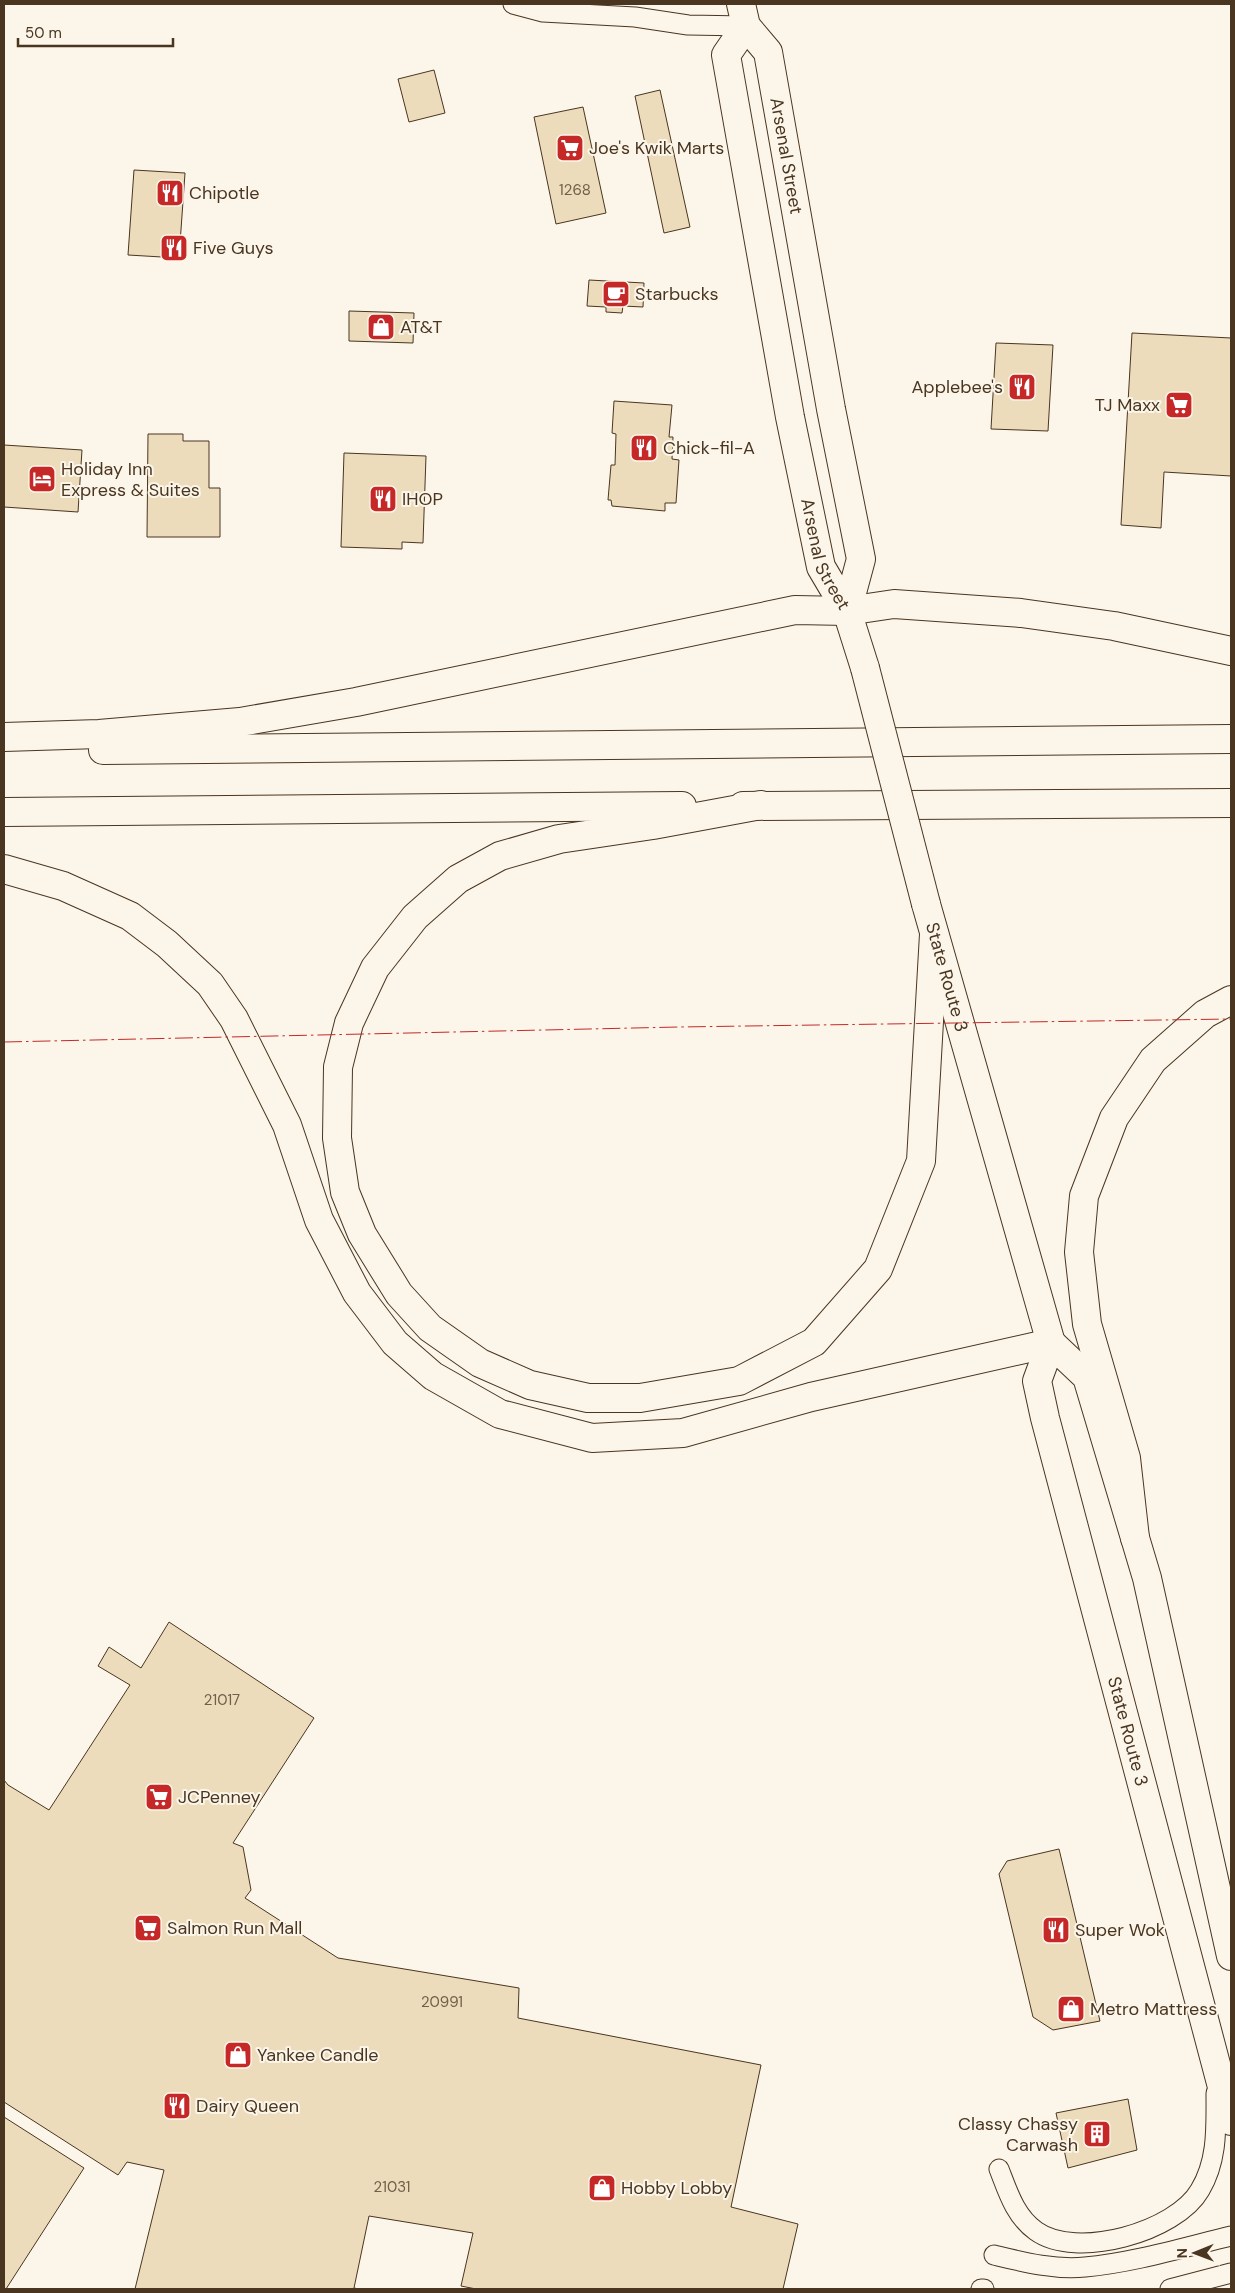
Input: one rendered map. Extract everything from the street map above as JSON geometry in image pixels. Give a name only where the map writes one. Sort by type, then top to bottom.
[{"type":"main road","name":"Arsenal Street","points":[[743,15],[768,52],[831,409],[862,559],[847,611]]},
{"type":"main road","name":"Arsenal Street","points":[[743,15],[726,55],[790,417],[821,567],[847,611]]},
{"type":"main road","points":[[4,737],[98,734],[240,722],[356,702],[795,610],[847,611],[894,604],[1021,613],[1114,626],[1231,651]]},
{"type":"main road","name":"State Route 3","points":[[847,611],[866,668],[934,934],[1051,1343],[1037,1381],[1045,1418],[1231,2121]]},
{"type":"main road","points":[[4,751],[1231,739]]},
{"type":"main road","points":[[4,812],[1231,803]]},
{"type":"main road","points":[[761,805],[654,825],[559,839],[500,856],[458,880],[415,917],[375,968],[349,1024],[338,1067],[336,1138],[345,1192],[362,1234],[399,1294],[430,1328],[480,1364],[530,1385],[588,1398],[640,1398],[739,1381],[814,1342],[878,1269],[921,1161],[934,934]]},
{"type":"main road","points":[[4,869],[62,886],[130,916],[167,944],[210,984],[234,1019],[287,1124],[319,1220],[357,1293],[395,1343],[432,1376],[500,1414],[592,1438],[683,1433],[811,1397],[1051,1343],[1087,1377],[1147,1578],[1231,1956]]},
{"type":"main road","points":[[1135,1538],[1126,1458],[1087,1324],[1079,1252],[1084,1196],[1114,1118],[1153,1060],[1205,1014],[1231,1000]]},
{"type":"street","points":[[513,4],[543,12],[635,17],[688,25],[743,15]]},
{"type":"street","points":[[999,2169],[1011,2200],[1022,2219],[1036,2231],[1049,2238],[1066,2243],[1097,2242],[1143,2231],[1162,2224],[1190,2204],[1207,2176],[1216,2148],[1216,2062]]},
{"type":"street","points":[[994,2255],[1052,2267],[1084,2268],[1110,2264],[1231,2236]]},
{"type":"street","points":[[1170,2289],[1231,2274]]},
{"type":"building","points":[[434,70],[445,113],[409,122],[398,79]]},
{"type":"building","points":[[660,90],[690,227],[664,233],[635,96]]},
{"type":"building","points":[[583,107],[606,213],[556,224],[534,117]]},
{"type":"building","points":[[134,170],[185,173],[179,258],[128,255]]},
{"type":"building","name":"Starbucks","points":[[589,280],[644,283],[643,307],[623,306],[622,313],[606,312],[606,307],[587,306]]},
{"type":"building","name":"AT&T","points":[[349,311],[414,313],[413,343],[349,341]]},
{"type":"building","name":"TJ Maxx","points":[[1132,333],[1231,338],[1231,476],[1164,472],[1161,528],[1121,525]]},
{"type":"building","name":"Applebee's","points":[[996,343],[1053,345],[1048,431],[991,429]]},
{"type":"building","name":"Chick-fil-A","points":[[614,401],[672,405],[669,437],[673,437],[672,459],[679,460],[676,503],[665,503],[665,511],[612,506],[611,500],[608,500],[611,465],[615,465],[616,434],[612,433]]},
{"type":"building","points":[[148,434],[183,434],[183,441],[209,441],[209,488],[220,488],[220,537],[147,537]]},
{"type":"building","name":"Holiday Inn Express & Suites","points":[[4,445],[82,450],[78,512],[4,507]]},
{"type":"building","name":"IHOP","points":[[344,453],[426,456],[423,543],[402,542],[402,549],[341,547]]},
{"type":"building","name":"Salmon Run Mall","points":[[169,1622],[314,1718],[233,1843],[243,1847],[251,1890],[245,1898],[338,1958],[519,1988],[518,2018],[761,2065],[731,2207],[798,2224],[783,2289],[476,2289],[461,2286],[473,2233],[369,2216],[354,2288],[359,2289],[135,2289],[164,2170],[127,2162],[118,2175],[4,2102],[4,1780],[8,1785],[49,1810],[130,1685],[98,1666],[109,1647],[141,1668]]},
{"type":"building","points":[[1059,1849],[1100,2021],[1053,2030],[1033,2017],[999,1874],[1007,1861]]},
{"type":"building","name":"Classy Chassy Carwash","points":[[1128,2099],[1137,2150],[1068,2168],[1056,2113]]},
{"type":"building","points":[[4,2117],[84,2168],[6,2289],[4,2289]]},
{"type":"power","points":[[4,1042],[679,1027],[1231,1019]]},
{"type":"place","name":"Joe's Kwik Marts","points":[[570,148]]},
{"type":"place","name":"Chipotle","points":[[170,193]]},
{"type":"place","name":"Five Guys","points":[[174,248]]},
{"type":"place","name":"Starbucks","points":[[616,294]]},
{"type":"place","name":"AT&T","points":[[381,327]]},
{"type":"place","name":"Applebee's","points":[[1022,387]]},
{"type":"place","name":"TJ Maxx","points":[[1179,405]]},
{"type":"place","name":"Chick-fil-A","points":[[644,448]]},
{"type":"place","name":"Holiday Inn Express & Suites","points":[[42,479]]},
{"type":"place","name":"IHOP","points":[[383,499]]},
{"type":"place","name":"JCPenney","points":[[159,1797]]},
{"type":"place","name":"Salmon Run Mall","points":[[148,1928]]},
{"type":"place","name":"Super Wok","points":[[1056,1930]]},
{"type":"place","name":"Metro Mattress","points":[[1071,2009]]},
{"type":"place","name":"Yankee Candle","points":[[238,2055]]},
{"type":"place","name":"Dairy Queen","points":[[177,2106]]},
{"type":"place","name":"Classy Chassy Carwash","points":[[1097,2134]]},
{"type":"place","name":"Hobby Lobby","points":[[602,2188]]}]
